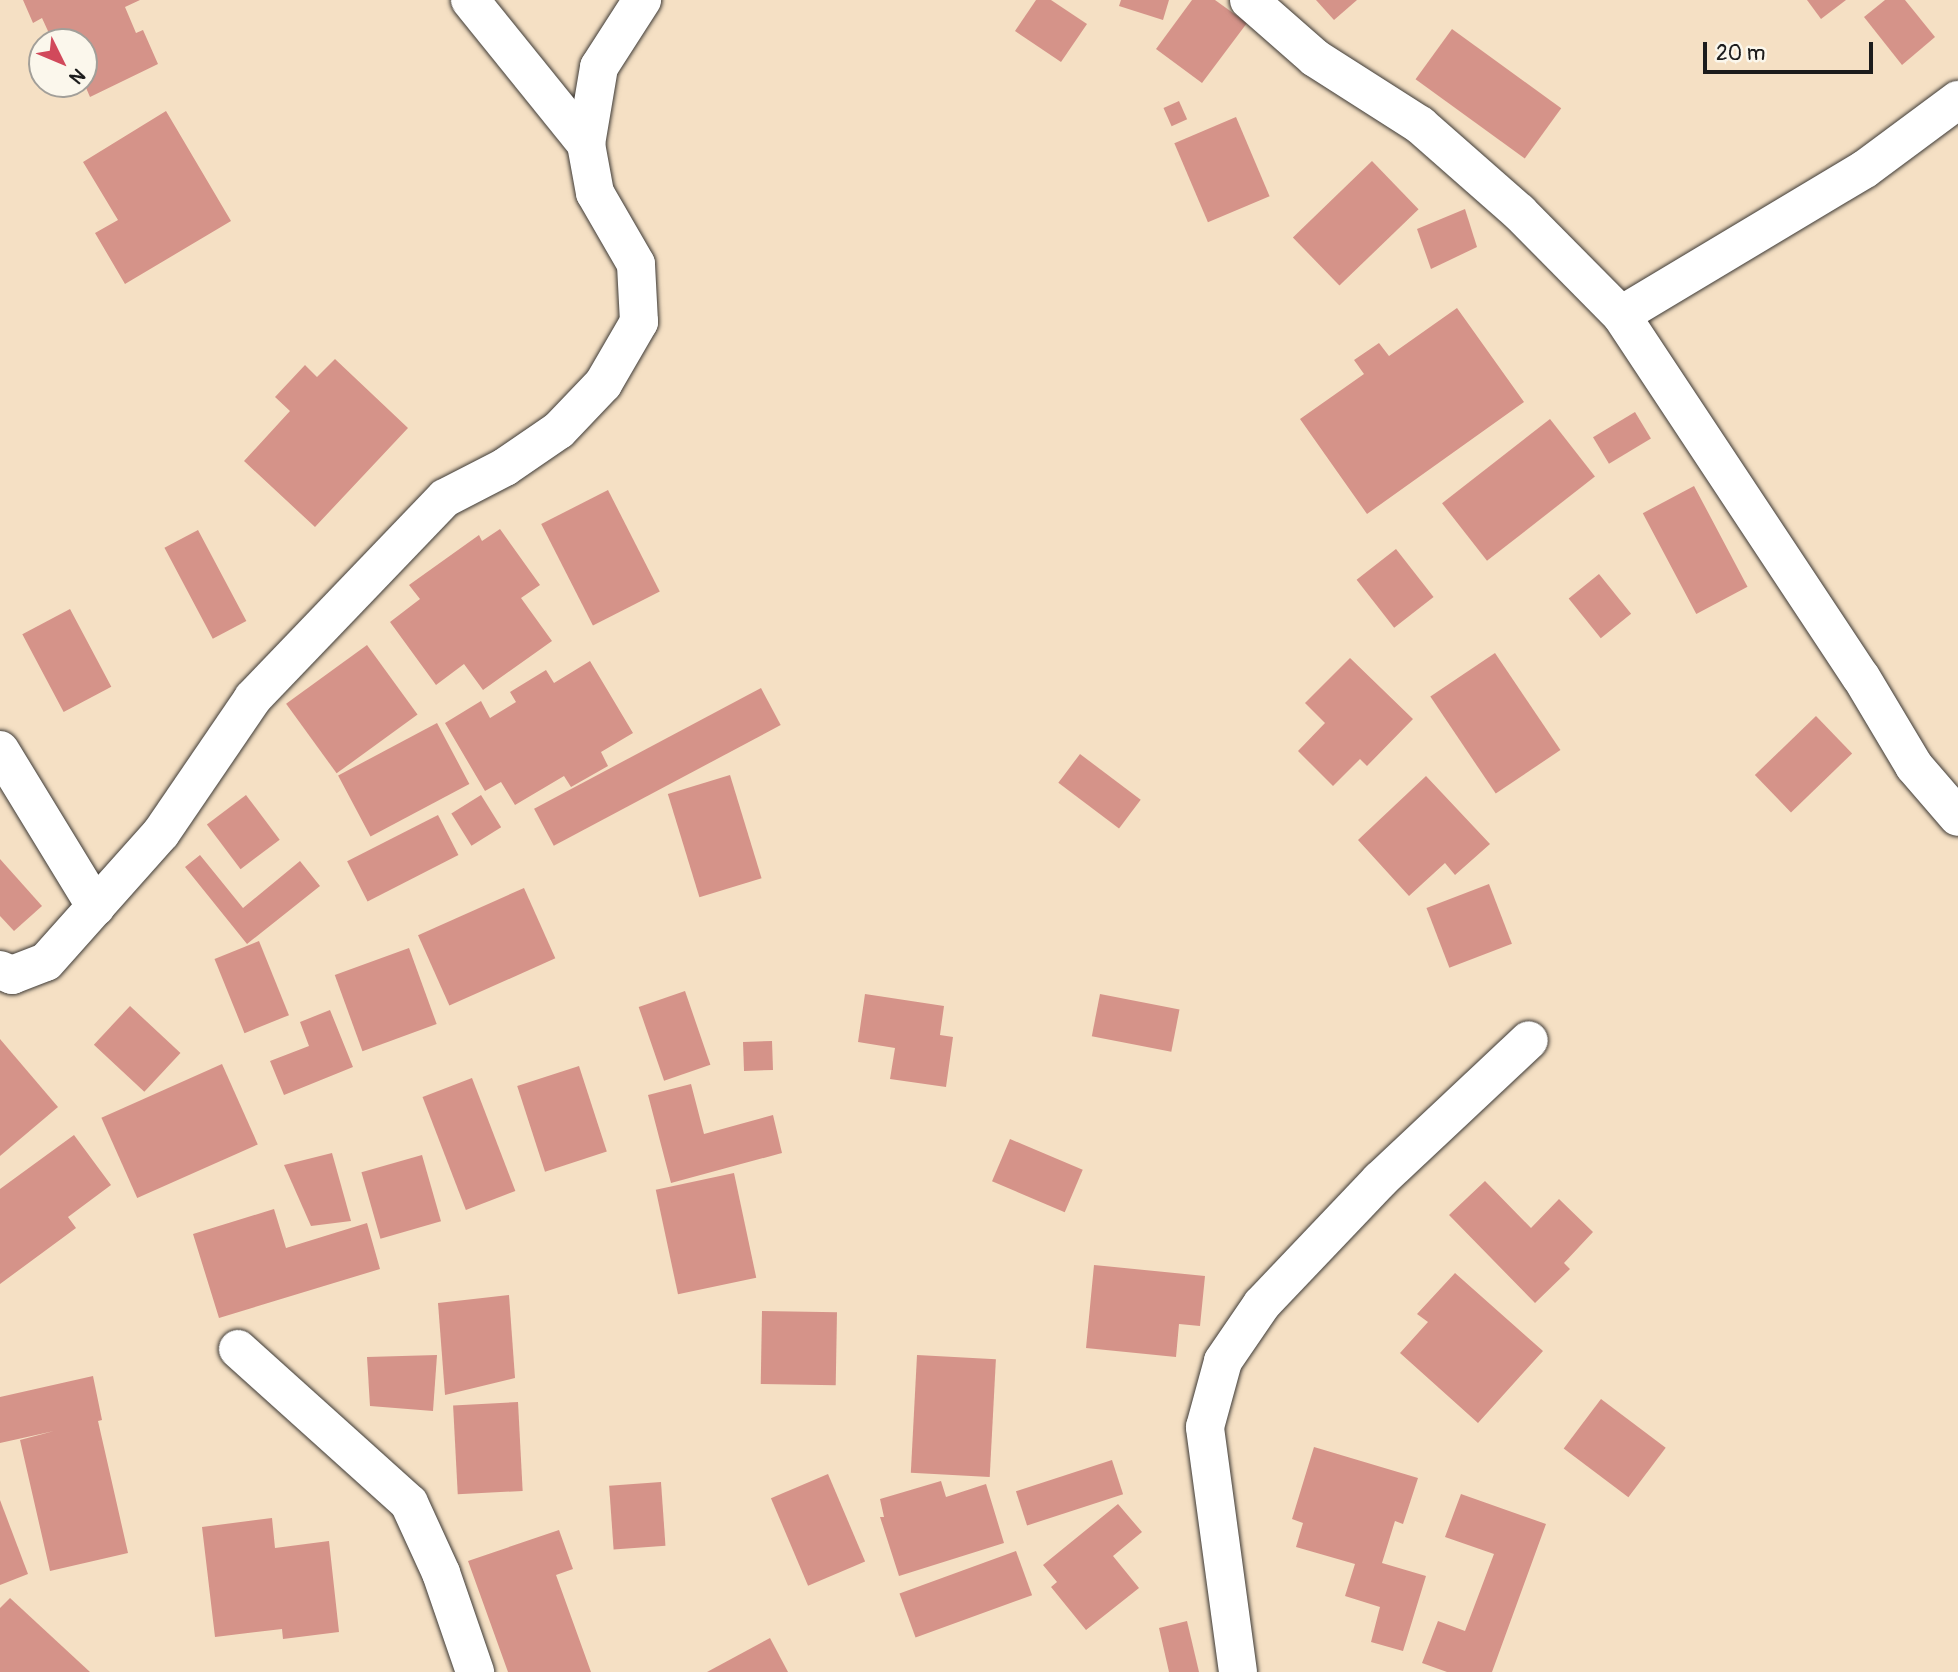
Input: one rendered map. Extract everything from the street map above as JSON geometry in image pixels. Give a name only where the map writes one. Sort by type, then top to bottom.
[{"type":"street","points":[[470,0],[586,144]]},
{"type":"street","points":[[0,970],[12,975],[46,962],[161,833],[253,698],[445,498],[505,467],[559,430],[603,384],[639,322],[636,264],[594,192],[586,144],[600,67],[642,0]]},
{"type":"street","points":[[1249,0],[1315,58],[1420,125],[1519,212],[1621,315],[1861,677],[1914,766],[1958,817]]},
{"type":"street","points":[[1621,315],[1865,169],[1958,100]]},
{"type":"street","points":[[0,750],[96,907]]},
{"type":"street","points":[[1238,1672],[1205,1427],[1223,1361],[1280,1285],[1380,1180],[1529,1040]]},
{"type":"street","points":[[238,1349],[409,1503],[441,1573],[475,1672]]},
{"type":"building","points":[[23,0],[140,0],[125,7],[136,33],[143,30],[158,64],[98,93],[98,28],[47,28],[42,18],[33,23]]},
{"type":"building","points":[[1036,0],[1051,0],[1087,24],[1061,62],[1015,31]]},
{"type":"building","points":[[1121,0],[1169,0],[1163,20],[1119,6]]},
{"type":"building","points":[[1192,0],[1215,0],[1247,23],[1202,83],[1156,49]]},
{"type":"building","points":[[1316,0],[1357,0],[1334,20]]},
{"type":"building","points":[[1807,0],[1846,0],[1821,19]]},
{"type":"building","points":[[1885,0],[1905,0],[1935,37],[1902,65],[1864,17]]},
{"type":"building","points":[[1452,29],[1561,108],[1525,159],[1416,79]]},
{"type":"building","points":[[1179,101],[1187,119],[1172,126],[1163,108]]},
{"type":"building","points":[[166,111],[231,221],[125,284],[95,233],[118,220],[83,162]]},
{"type":"building","points":[[1236,117],[1270,196],[1208,222],[1174,143]]},
{"type":"building","points":[[1372,161],[1419,209],[1339,286],[1293,237]]},
{"type":"building","points":[[1465,209],[1477,247],[1431,269],[1417,229]]},
{"type":"building","points":[[1457,308],[1524,402],[1367,514],[1300,419],[1364,374],[1354,360],[1379,343],[1389,356]]},
{"type":"building","points":[[335,359],[408,428],[315,527],[244,461],[290,411],[275,397],[305,365],[317,377]]},
{"type":"building","points":[[1635,412],[1651,439],[1609,464],[1593,437]]},
{"type":"building","points":[[1550,419],[1595,477],[1487,561],[1442,503]]},
{"type":"building","points":[[1694,486],[1748,587],[1696,614],[1643,513]]},
{"type":"building","points":[[608,490],[660,592],[593,626],[541,524]]},
{"type":"building","points":[[500,529],[540,585],[521,598],[552,641],[483,690],[464,664],[436,685],[390,622],[420,599],[409,585],[479,535],[482,541]]},
{"type":"building","points":[[198,530],[246,621],[213,639],[164,548]]},
{"type":"building","points":[[1396,549],[1434,597],[1394,628],[1357,580]]},
{"type":"building","points":[[1599,574],[1631,614],[1601,638],[1569,599]]},
{"type":"building","points":[[70,609],[111,687],[64,712],[22,634]]},
{"type":"building","points":[[367,645],[418,715],[337,773],[286,704]]},
{"type":"building","points":[[1495,653],[1560,750],[1496,794],[1430,697]]},
{"type":"building","points":[[1350,658],[1413,719],[1367,766],[1360,759],[1333,786],[1298,751],[1325,723],[1305,703]]},
{"type":"building","points":[[590,661],[633,733],[601,752],[608,766],[571,787],[564,776],[515,805],[501,782],[485,791],[445,723],[481,701],[490,718],[516,702],[510,692],[546,670],[554,683]]},
{"type":"building","points":[[761,688],[781,725],[554,846],[534,809]]},
{"type":"building","points":[[1816,716],[1852,753],[1791,812],[1755,775]]},
{"type":"building","points":[[437,723],[469,784],[371,837],[338,776]]},
{"type":"building","points":[[1080,754],[1141,800],[1119,828],[1058,783]]},
{"type":"building","points":[[730,775],[762,878],[699,897],[668,794]]},
{"type":"building","points":[[1426,776],[1490,844],[1455,875],[1445,863],[1409,896],[1358,840]]},
{"type":"building","points":[[246,795],[280,840],[241,869],[207,824]]},
{"type":"building","points":[[481,795],[501,827],[471,846],[451,814]]},
{"type":"building","points":[[438,815],[458,855],[368,901],[347,861]]},
{"type":"building","points":[[200,855],[243,908],[300,861],[320,886],[247,944],[185,867]]},
{"type":"building","points":[[0,859],[42,906],[14,931],[0,916]]},
{"type":"building","points":[[1489,884],[1512,944],[1449,968],[1426,908]]},
{"type":"building","points":[[524,888],[555,958],[449,1006],[418,935]]},
{"type":"building","points":[[259,941],[289,1015],[244,1033],[214,959]]},
{"type":"building","points":[[409,948],[437,1024],[362,1051],[335,975]]},
{"type":"building","points":[[685,991],[710,1065],[664,1081],[639,1007]]},
{"type":"building","points":[[865,994],[944,1006],[940,1035],[953,1037],[946,1087],[890,1079],[895,1048],[858,1042]]},
{"type":"building","points":[[1100,994],[1180,1009],[1171,1052],[1092,1036]]},
{"type":"building","points":[[130,1006],[180,1053],[144,1092],[94,1045]]},
{"type":"building","points":[[330,1010],[353,1067],[284,1095],[270,1061],[309,1046],[300,1022]]},
{"type":"building","points":[[0,1039],[58,1107],[0,1156]]},
{"type":"building","points":[[772,1041],[773,1070],[744,1071],[743,1042]]},
{"type":"building","points":[[222,1064],[258,1144],[137,1198],[101,1118]]},
{"type":"building","points":[[579,1066],[607,1152],[545,1172],[517,1086]]},
{"type":"building","points":[[472,1078],[515,1191],[466,1210],[423,1097]]},
{"type":"building","points":[[691,1084],[704,1134],[773,1115],[782,1153],[671,1183],[648,1095]]},
{"type":"building","points":[[74,1135],[111,1185],[68,1217],[76,1228],[0,1284],[0,1189]]},
{"type":"building","points":[[1010,1139],[1083,1170],[1065,1212],[992,1181]]},
{"type":"building","points":[[332,1153],[351,1221],[311,1226],[284,1165]]},
{"type":"building","points":[[422,1155],[441,1221],[380,1239],[361,1172]]},
{"type":"building","points":[[734,1173],[756,1278],[678,1294],[656,1190]]},
{"type":"building","points":[[1485,1181],[1531,1228],[1559,1199],[1593,1232],[1564,1263],[1570,1269],[1535,1303],[1449,1215]]},
{"type":"building","points":[[274,1209],[286,1248],[367,1223],[380,1269],[219,1318],[193,1234]]},
{"type":"building","points":[[1094,1265],[1205,1276],[1200,1326],[1179,1324],[1176,1357],[1086,1348]]},
{"type":"building","points":[[1455,1273],[1543,1351],[1478,1423],[1400,1353],[1428,1322],[1417,1314]]},
{"type":"building","points":[[509,1295],[515,1378],[445,1395],[438,1303]]},
{"type":"building","points":[[762,1311],[837,1312],[836,1385],[761,1384]]},
{"type":"building","points":[[437,1355],[433,1411],[370,1406],[367,1357]]},
{"type":"building","points":[[917,1355],[996,1359],[990,1477],[911,1473]]},
{"type":"building","points":[[93,1376],[102,1420],[98,1421],[128,1553],[50,1571],[20,1440],[54,1431],[0,1443],[0,1397]]},
{"type":"building","points":[[1601,1399],[1666,1448],[1628,1497],[1564,1449]]},
{"type":"building","points":[[518,1402],[523,1491],[458,1494],[453,1405]]},
{"type":"building","points":[[1314,1447],[1418,1478],[1403,1524],[1395,1521],[1382,1563],[1426,1576],[1403,1651],[1371,1642],[1380,1607],[1345,1596],[1355,1564],[1296,1547],[1303,1523],[1292,1519]]},
{"type":"building","points":[[1112,1460],[1123,1494],[1027,1525],[1016,1491]]},
{"type":"building","points":[[828,1474],[865,1561],[808,1586],[771,1498]]},
{"type":"building","points":[[941,1481],[946,1497],[986,1484],[1004,1543],[899,1576],[880,1517],[884,1517],[880,1499]]},
{"type":"building","points":[[661,1482],[665,1546],[614,1549],[609,1486]]},
{"type":"building","points":[[1461,1494],[1546,1524],[1492,1672],[1447,1672],[1422,1663],[1438,1621],[1465,1631],[1494,1554],[1445,1537]]},
{"type":"building","points":[[0,1500],[28,1574],[0,1585]]},
{"type":"building","points":[[1118,1504],[1142,1532],[1113,1556],[1139,1588],[1086,1630],[1051,1587],[1057,1582],[1043,1565]]},
{"type":"building","points":[[272,1518],[275,1548],[329,1541],[339,1632],[283,1639],[282,1629],[215,1637],[202,1527]]},
{"type":"building","points":[[559,1530],[573,1569],[556,1575],[591,1672],[508,1672],[468,1561]]},
{"type":"building","points":[[1016,1551],[1032,1595],[916,1638],[899,1593]]},
{"type":"building","points":[[10,1598],[90,1672],[0,1672],[0,1608]]},
{"type":"building","points":[[1187,1621],[1199,1672],[1169,1672],[1159,1628]]},
{"type":"building","points":[[770,1638],[788,1672],[707,1672]]}]
